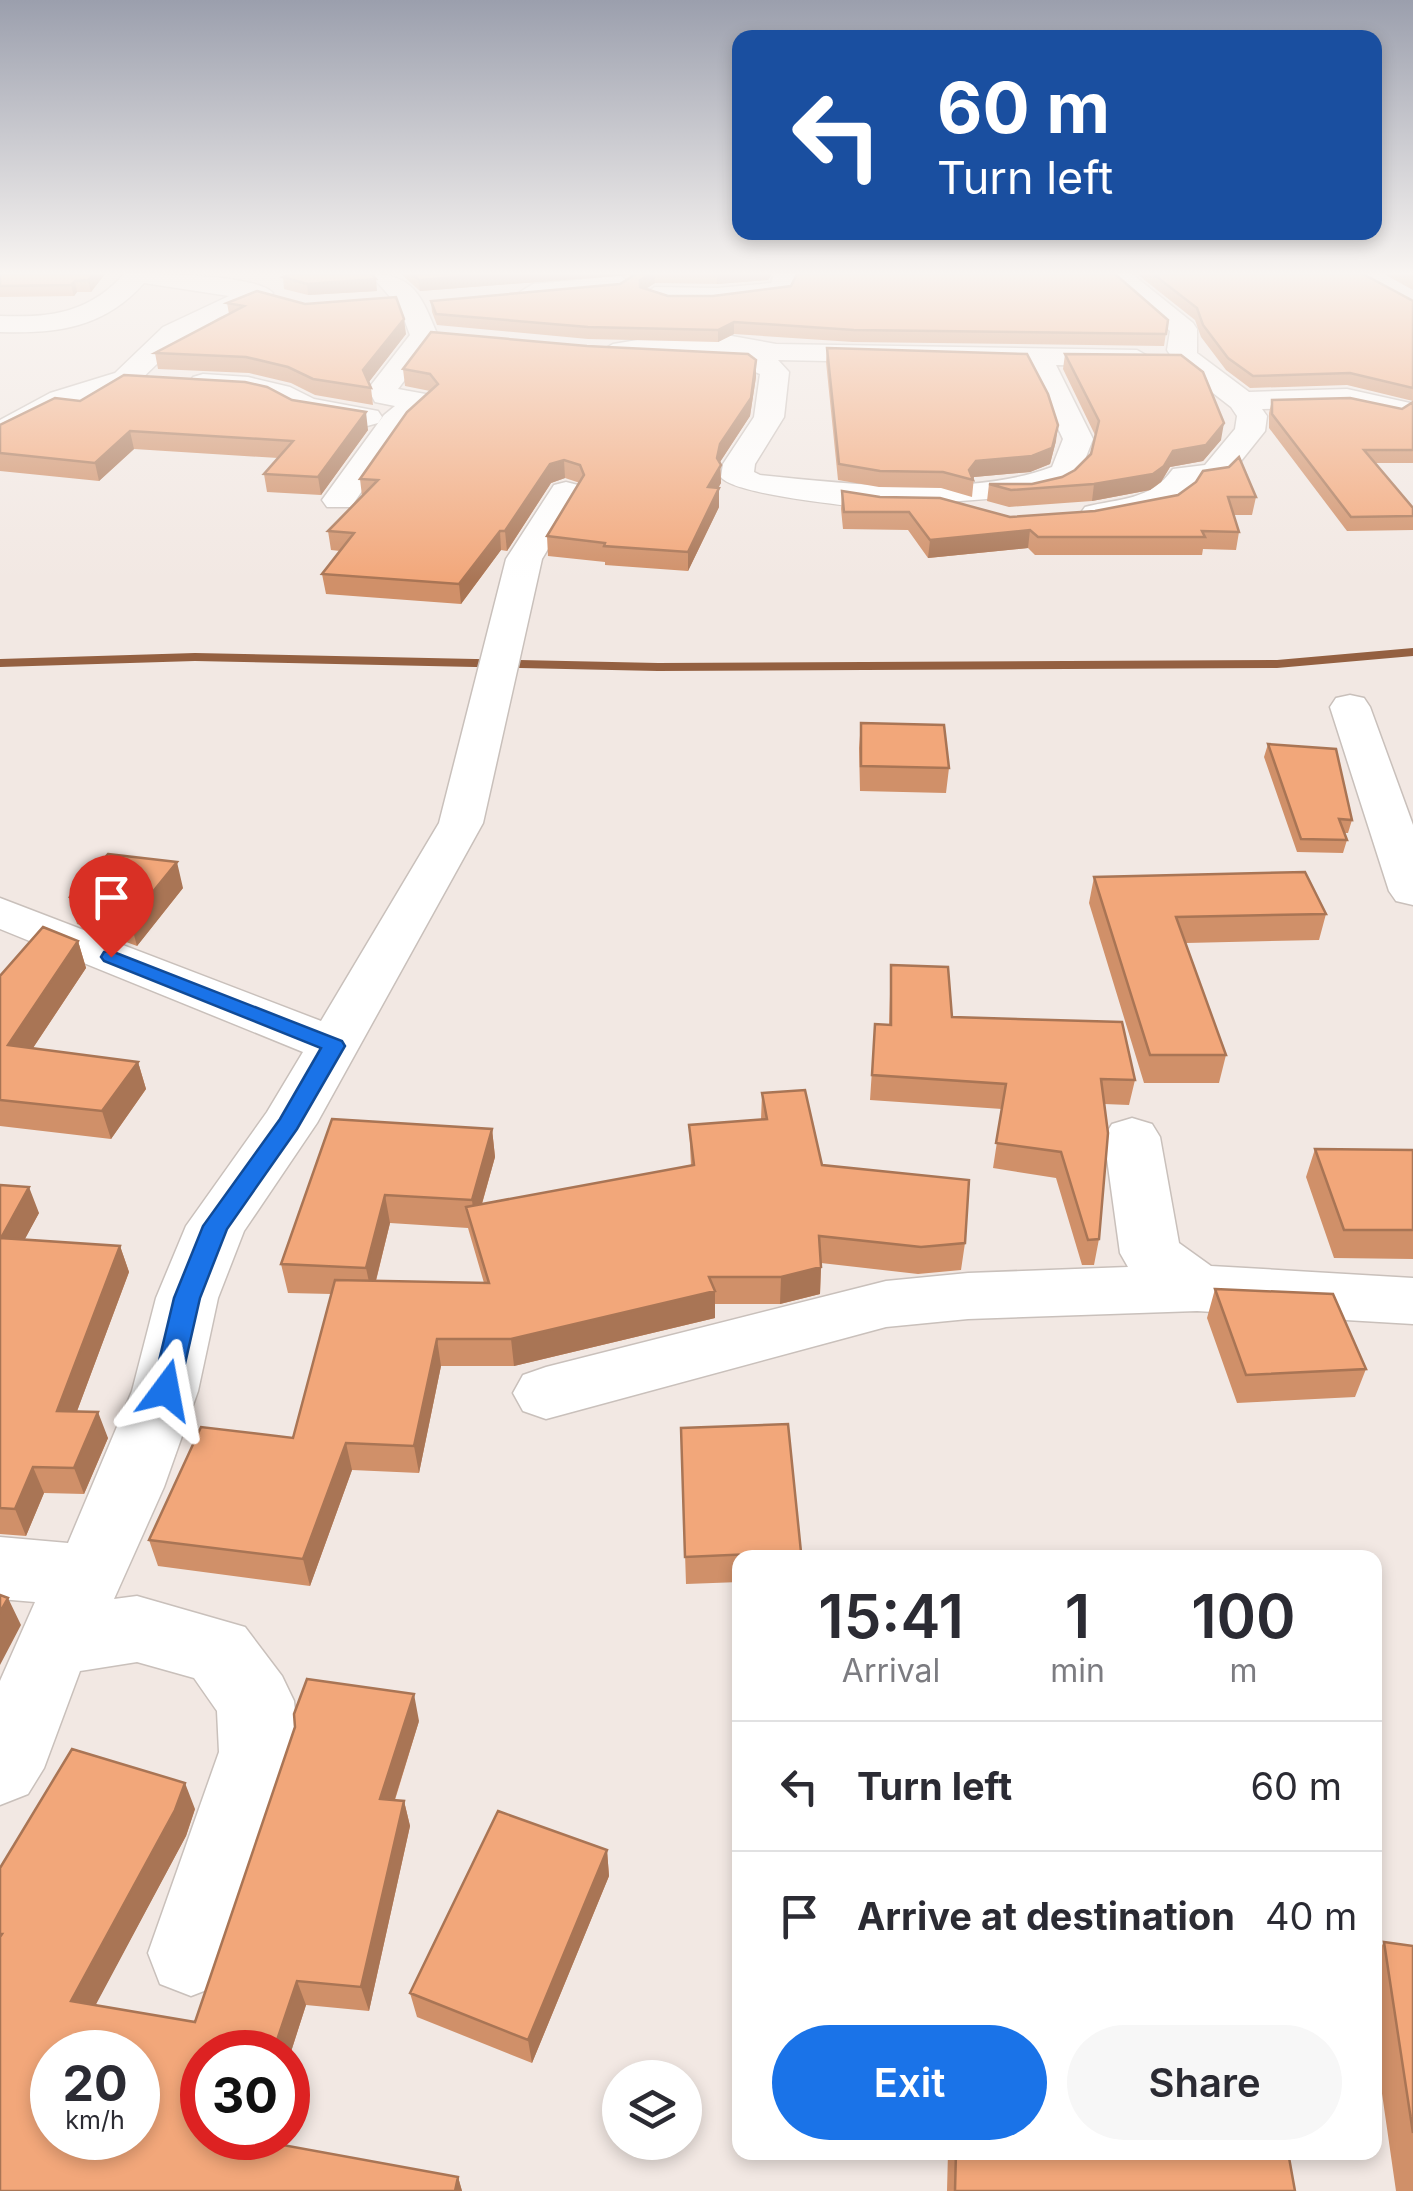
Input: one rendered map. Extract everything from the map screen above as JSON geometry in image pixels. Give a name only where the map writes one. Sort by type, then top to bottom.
[{"type":"street","points":[[340,500],[395,421],[422,402],[385,396],[383,389],[393,376]]},
{"type":"street","points":[[774,376],[769,418],[739,464],[737,477],[758,487],[794,486],[879,501],[941,502],[1008,521]]},
{"type":"street","points":[[835,494],[955,494],[1033,485],[1066,473],[1078,439],[1048,376]]},
{"type":"street","points":[[1064,515],[1092,515],[1162,502],[1178,490],[1184,476],[1214,474],[1250,432],[1252,416],[1242,401],[1210,376]]},
{"type":"street","points":[[0,432],[60,399],[126,379],[248,386],[280,393],[306,407],[395,421]]},
{"type":"street","points":[[0,397],[60,399]]},
{"type":"street","points":[[1242,401],[1348,398],[1399,409]]},
{"type":"street","points":[[0,1767],[16,1742],[166,1390],[187,1298],[216,1226],[289,1123],[461,823],[524,559],[566,492]]},
{"type":"street","points":[[1350,707],[1413,890]]},
{"type":"street","points":[[0,912],[334,1046]]},
{"type":"street","points":[[1132,1137],[1150,1253],[1197,1288]]},
{"type":"street","points":[[546,1393],[886,1304],[968,1296],[1197,1288],[1413,1301]]},
{"type":"street","points":[[0,1568],[71,1609],[218,1651],[255,1702],[259,1752],[191,1953]]},
{"type":"building","points":[[122,376],[146,376],[245,382],[267,387],[292,400],[366,412],[318,477],[264,474],[293,441],[130,431],[95,463],[0,453],[0,425],[55,398],[80,401]]},
{"type":"building","points":[[307,376],[366,376],[371,388]]},
{"type":"building","points":[[432,376],[754,376],[751,398],[720,444],[717,458],[721,465],[708,487],[719,488],[688,552],[604,546],[605,543],[547,536],[584,475],[580,465],[564,460],[550,464],[505,531],[500,531],[459,584],[322,574],[354,533],[328,531],[378,480],[360,479],[407,412],[438,384]]},
{"type":"building","points":[[830,376],[1039,376],[1058,425],[1052,448],[1032,456],[976,461],[969,470],[973,480],[943,472],[880,471],[839,464]]},
{"type":"building","points":[[1076,376],[1205,376],[1224,423],[1206,445],[1173,451],[1164,466],[1153,474],[1094,484],[1011,490],[989,484],[1032,484],[1075,470],[1091,454],[1099,421]]},
{"type":"building","points":[[1364,376],[1413,376],[1413,388]]},
{"type":"building","points":[[1350,398],[1402,409],[1413,402],[1413,450],[1364,450],[1413,508],[1413,516],[1351,517],[1272,414],[1272,400]]},
{"type":"building","points":[[1239,457],[1256,497],[1228,497],[1239,532],[1202,531],[1205,537],[1038,537],[1030,530],[930,540],[909,512],[844,512],[842,491],[880,497],[940,498],[1010,517],[1095,511],[1178,495],[1196,482],[1203,471],[1229,467]]},
{"type":"building","points":[[861,723],[944,725],[949,768],[861,766]]},
{"type":"building","points":[[1268,744],[1336,749],[1352,820],[1339,819],[1347,840],[1301,839]]},
{"type":"building","points":[[108,854],[177,862],[130,920],[70,897]]},
{"type":"building","points":[[1305,872],[1326,914],[1176,917],[1226,1055],[1150,1055],[1094,877]]},
{"type":"building","points":[[43,927],[78,941],[8,1045],[138,1062],[102,1111],[0,1100],[0,976]]},
{"type":"building","points":[[891,965],[948,967],[952,1017],[1122,1022],[1135,1080],[1101,1079],[1108,1133],[1099,1239],[1088,1240],[1061,1152],[996,1143],[1006,1084],[872,1075],[875,1024],[891,1025]]},
{"type":"building","points":[[805,1090],[822,1165],[969,1180],[965,1243],[921,1247],[819,1236],[821,1267],[781,1277],[709,1277],[715,1291],[511,1339],[437,1339],[414,1446],[346,1443],[303,1559],[149,1540],[201,1427],[293,1438],[335,1280],[489,1283],[466,1207],[694,1165],[689,1125],[767,1119],[762,1093]]},
{"type":"building","points":[[332,1119],[492,1129],[472,1200],[385,1195],[366,1268],[281,1264]]},
{"type":"building","points":[[1315,1149],[1413,1150],[1413,1230],[1344,1230]]},
{"type":"building","points":[[0,1185],[29,1187],[1,1238],[120,1246],[57,1411],[98,1412],[74,1468],[33,1467],[15,1509],[0,1508]]},
{"type":"building","points":[[1215,1289],[1333,1294],[1366,1369],[1246,1375]]},
{"type":"building","points":[[788,1424],[801,1550],[732,1550],[732,1555],[685,1557],[681,1428]]},
{"type":"building","points":[[0,1595],[8,1598],[0,1612]]},
{"type":"building","points":[[307,1679],[414,1694],[380,1799],[404,1801],[361,1987],[297,1981],[280,2030],[180,2030],[180,2160],[310,2160],[310,2150],[458,2177],[455,2191],[0,2191],[0,1868],[72,1749],[185,1783],[175,1810],[71,2001],[195,2022],[295,1727],[294,1714]]},
{"type":"building","points":[[498,1811],[607,1850],[528,2040],[410,1993]]},
{"type":"building","points":[[1384,1942],[1413,1946],[1413,2133]]},
{"type":"building","points":[[956,2160],[1289,2160],[1295,2191],[955,2191]]},
{"type":"waterway","points":[[0,663],[195,657],[658,667],[1277,664],[1413,652]]},
{"type":"route","points":[[111,957],[334,1046],[289,1123],[216,1226],[187,1298],[166,1390]]}]
